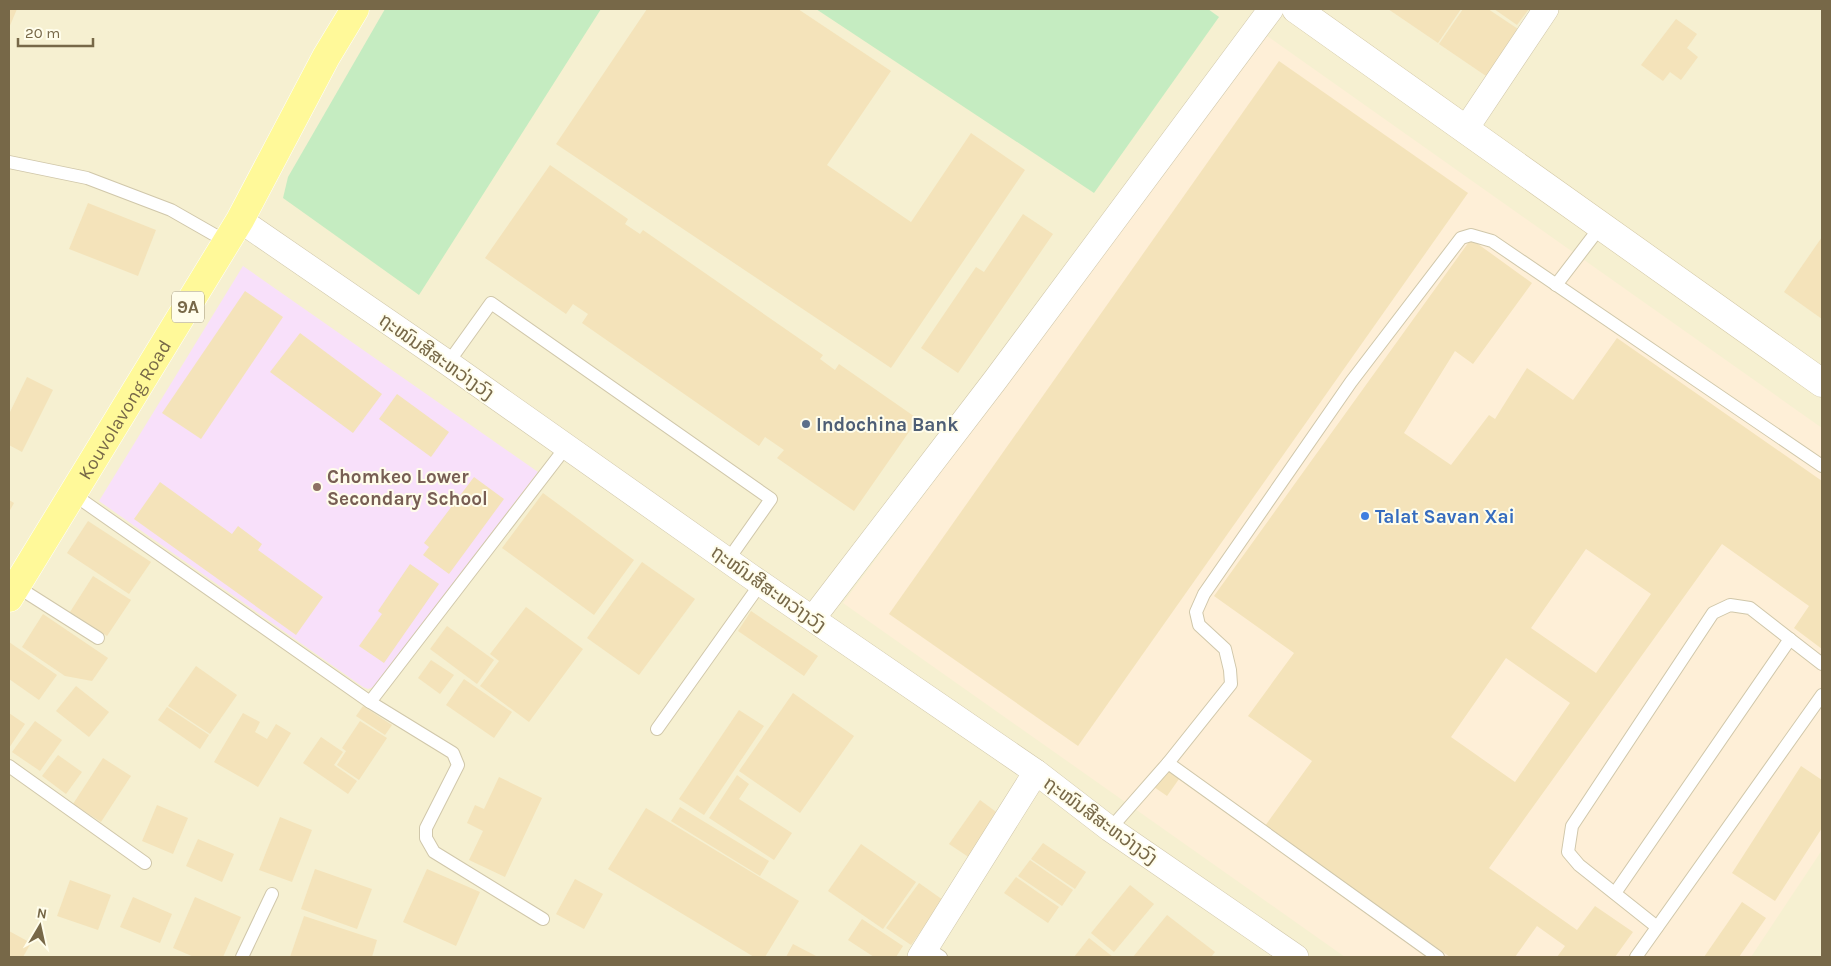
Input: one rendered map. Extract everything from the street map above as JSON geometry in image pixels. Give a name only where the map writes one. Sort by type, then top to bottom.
[{"type":"main road","name":"Kouvolavong Road","points":[[13,592],[234,231],[326,57],[355,9]]},
{"type":"street","points":[[812,618],[996,378],[1271,9]]},
{"type":"street","points":[[1296,9],[1822,383]]},
{"type":"street","points":[[1466,130],[1546,9]]},
{"type":"street","name":"ຖະໜົນສີສະຫວ່າງວົງ","points":[[234,231],[448,363],[761,584],[1036,772],[1269,950],[1296,957]]},
{"type":"street","points":[[929,954],[1036,772]]},
{"type":"lane","points":[[9,162],[87,178],[171,210],[234,231]]},
{"type":"lane","points":[[1556,285],[1601,226]]},
{"type":"lane","points":[[1110,829],[1168,763],[1231,684],[1225,649],[1199,625],[1196,612],[1204,594],[1351,382],[1461,238],[1471,235],[1492,241],[1822,466]]},
{"type":"lane","points":[[448,363],[491,303],[771,499],[728,560]]},
{"type":"lane","points":[[370,702],[566,447]]},
{"type":"lane","points":[[73,494],[370,702],[454,753],[458,765],[426,828],[426,838],[434,852],[543,919]]},
{"type":"lane","points":[[657,730],[761,584]]},
{"type":"lane","points":[[13,592],[98,638]]},
{"type":"lane","points":[[1657,927],[1578,865],[1568,852],[1572,826],[1713,612],[1730,605],[1750,608],[1822,664]]},
{"type":"lane","points":[[1615,893],[1790,639]]},
{"type":"lane","points":[[1636,957],[1822,695]]},
{"type":"lane","points":[[1168,763],[1438,957]]},
{"type":"lane","points":[[9,766],[145,863]]},
{"type":"lane","points":[[242,957],[272,894]]},
{"type":"shaded area","points":[[9,9],[1822,9],[1822,957],[9,957]]},
{"type":"shaded area","name":"Talat Savan Xai","points":[[1267,36],[1822,428],[1822,850],[1751,957],[1345,957],[843,603]]},
{"type":"shaded area","name":"Chomkeo Lower Secondary School","points":[[243,266],[538,472],[374,687],[368,689],[99,501]]},
{"type":"green space","points":[[385,9],[601,9],[419,295],[283,198],[288,177]]},
{"type":"green space","points":[[816,9],[1208,9],[1219,17],[1094,193]]},
{"type":"building","points":[[9,9],[17,9],[9,28]]},
{"type":"building","points":[[647,9],[798,9],[891,71],[827,165],[911,222],[971,133],[1025,170],[891,368],[556,144]]},
{"type":"building","points":[[1388,9],[1461,9],[1438,43]]},
{"type":"building","points":[[1463,9],[1488,9],[1521,31],[1489,78],[1439,44]]},
{"type":"building","points":[[1494,9],[1529,9],[1517,25]]},
{"type":"building","points":[[1676,19],[1697,34],[1687,48],[1698,57],[1681,80],[1670,72],[1663,81],[1641,65]]},
{"type":"building","points":[[1279,61],[1468,193],[1078,746],[889,614]]},
{"type":"building","points":[[550,165],[628,219],[625,224],[640,234],[643,230],[823,355],[820,359],[835,370],[839,364],[918,419],[854,511],[777,458],[784,450],[765,437],[759,446],[582,323],[588,314],[573,304],[566,314],[485,258]]},
{"type":"building","points":[[88,203],[156,230],[138,276],[69,249]]},
{"type":"building","points":[[1023,214],[1053,234],[958,373],[921,348],[976,267],[984,272]]},
{"type":"building","points":[[1822,237],[1822,319],[1784,292]]},
{"type":"building","points":[[1471,239],[1532,283],[1473,364],[1455,351],[1404,433],[1451,465],[1489,415],[1495,419],[1527,368],[1573,400],[1617,338],[1822,481],[1822,649],[1794,628],[1809,606],[1722,544],[1489,868],[1577,930],[1595,906],[1633,932],[1615,957],[1557,957],[1565,946],[1537,926],[1515,957],[1450,957],[1265,826],[1312,761],[1248,716],[1294,653],[1214,596]],"holes":[[[1586,549],[1651,594],[1596,673],[1531,628]],[[1506,658],[1570,703],[1515,782],[1451,737]]]},
{"type":"building","points":[[245,291],[283,317],[201,439],[162,413]]},
{"type":"building","points":[[300,333],[382,394],[353,433],[270,372]]},
{"type":"building","points":[[27,377],[53,390],[22,452],[9,445],[9,414]]},
{"type":"building","points":[[397,394],[449,432],[431,457],[379,419]]},
{"type":"building","points":[[474,477],[504,499],[449,574],[423,555],[429,547],[424,543]]},
{"type":"building","points":[[160,482],[232,534],[238,526],[262,544],[258,550],[323,597],[296,635],[134,519]]},
{"type":"building","points":[[543,493],[634,560],[594,615],[502,548]]},
{"type":"building","points":[[9,500],[14,503],[9,512]]},
{"type":"building","points":[[88,521],[151,562],[129,594],[67,553]]},
{"type":"building","points":[[642,562],[695,599],[639,675],[587,638]]},
{"type":"building","points":[[410,564],[439,584],[384,663],[359,646],[382,614],[378,611]]},
{"type":"building","points":[[93,576],[131,600],[107,636],[70,612]]},
{"type":"building","points":[[526,607],[583,649],[529,722],[480,686],[499,661],[490,654]]},
{"type":"building","points":[[751,611],[818,656],[804,676],[738,631]]},
{"type":"building","points":[[43,614],[108,658],[92,681],[65,676],[22,647]]},
{"type":"building","points":[[447,626],[494,660],[477,684],[430,649]]},
{"type":"building","points":[[9,642],[57,675],[39,700],[9,679]]},
{"type":"building","points":[[431,660],[454,675],[440,694],[418,678]]},
{"type":"building","points":[[196,666],[237,695],[210,734],[168,706]]},
{"type":"building","points":[[464,679],[512,712],[494,738],[446,705]]},
{"type":"building","points":[[76,686],[109,712],[89,737],[56,711]]},
{"type":"building","points":[[793,693],[854,736],[800,813],[739,771]]},
{"type":"building","points":[[363,706],[392,725],[385,735],[356,716]]},
{"type":"building","points":[[167,707],[209,735],[200,749],[158,720]]},
{"type":"building","points":[[739,710],[764,726],[704,815],[679,799]]},
{"type":"building","points":[[9,713],[25,724],[9,748]]},
{"type":"building","points":[[243,713],[260,722],[255,732],[267,739],[276,724],[291,733],[258,787],[214,762]]},
{"type":"building","points":[[35,721],[62,740],[40,771],[12,752]]},
{"type":"building","points":[[360,721],[387,738],[359,780],[337,765],[346,751],[342,748]]},
{"type":"building","points":[[321,737],[343,752],[334,765],[357,781],[348,794],[303,763]]},
{"type":"building","points":[[58,755],[82,772],[66,794],[42,776]]},
{"type":"building","points":[[103,758],[131,776],[101,822],[73,804]]},
{"type":"building","points":[[1801,766],[1822,780],[1822,828],[1775,901],[1732,873]]},
{"type":"building","points":[[1166,770],[1179,779],[1167,796],[1154,787]]},
{"type":"building","points":[[737,775],[749,784],[739,799],[792,833],[774,860],[709,818]]},
{"type":"building","points":[[499,777],[542,798],[505,877],[469,860],[483,831],[467,823],[475,805],[484,809]]},
{"type":"building","points":[[980,800],[1003,817],[973,860],[949,844]]},
{"type":"building","points":[[157,805],[188,818],[173,854],[142,841]]},
{"type":"building","points":[[680,807],[769,861],[760,876],[671,821]]},
{"type":"building","points":[[646,808],[799,901],[765,957],[754,957],[608,869]]},
{"type":"building","points":[[280,817],[312,830],[292,882],[259,870]]},
{"type":"building","points":[[198,839],[234,854],[222,882],[186,866]]},
{"type":"building","points":[[1043,843],[1086,872],[1075,889],[1031,859]]},
{"type":"building","points":[[861,844],[916,882],[883,929],[828,891]]},
{"type":"building","points":[[1030,860],[1073,890],[1062,906],[1018,876]]},
{"type":"building","points":[[315,869],[372,889],[357,929],[301,909]]},
{"type":"building","points":[[427,869],[480,892],[456,946],[403,922]]},
{"type":"building","points":[[1016,877],[1059,907],[1048,923],[1004,893]]},
{"type":"building","points":[[575,879],[603,894],[584,929],[556,914]]},
{"type":"building","points":[[70,880],[111,895],[98,930],[57,916]]},
{"type":"building","points":[[919,883],[943,900],[911,945],[886,928]]},
{"type":"building","points":[[1130,885],[1154,904],[1114,952],[1091,933]]},
{"type":"building","points":[[133,897],[172,914],[160,943],[120,927]]},
{"type":"building","points":[[195,897],[241,917],[223,957],[194,957],[173,948]]},
{"type":"building","points":[[1742,902],[1766,918],[1739,957],[1704,957]]},
{"type":"building","points":[[1167,915],[1215,952],[1211,957],[1133,957]]},
{"type":"building","points":[[304,916],[377,940],[372,957],[290,957]]},
{"type":"building","points":[[862,919],[903,946],[896,957],[874,957],[848,940]]},
{"type":"building","points":[[9,931],[31,943],[23,957],[9,957]]},
{"type":"building","points":[[1089,938],[1113,957],[1074,957]]},
{"type":"building","points":[[793,944],[818,957],[786,957]]},
{"type":"place","name":"Indochina Bank","points":[[806,424]]},
{"type":"place","name":"Chomkeo Lower Secondary School","points":[[317,487]]},
{"type":"place","name":"Talat Savan Xai","points":[[1365,516]]}]
